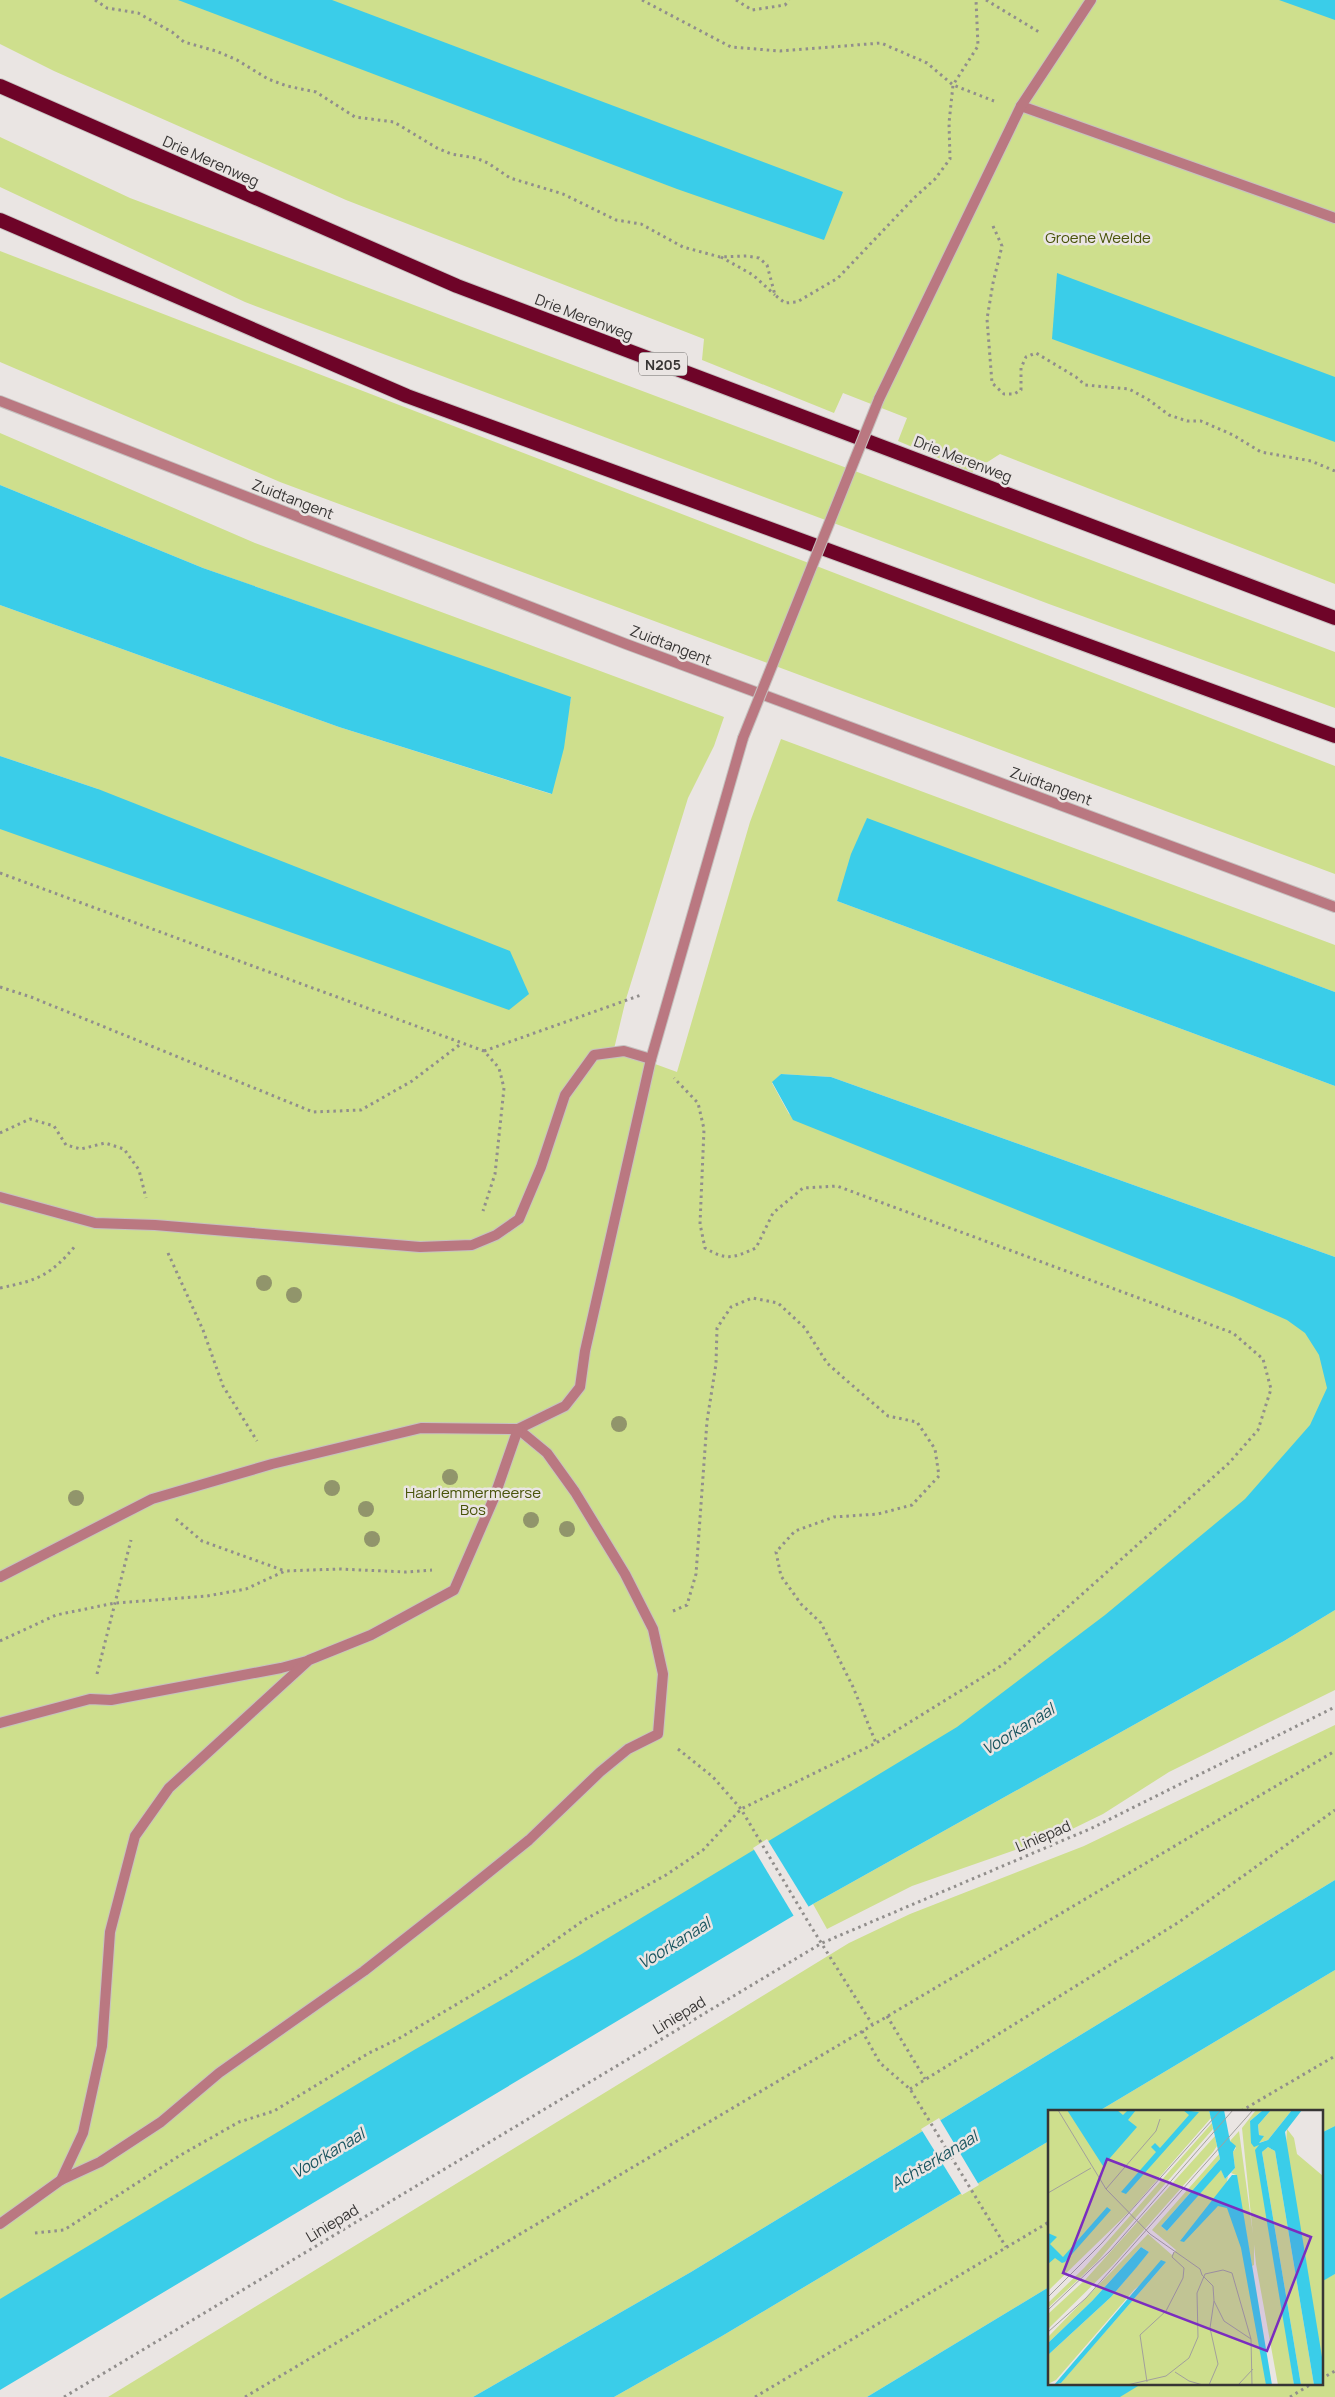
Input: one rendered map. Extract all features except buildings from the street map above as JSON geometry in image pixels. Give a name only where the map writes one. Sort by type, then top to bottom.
[{"type":"highway","name":"Drie Merenweg","points":[[0,86],[457,286],[1335,618]]},
{"type":"highway","points":[[0,220],[408,396],[1335,736]]},
{"type":"street","points":[[0,1577],[152,1499],[272,1464],[421,1428],[518,1429],[565,1406],[580,1387],[585,1351],[651,1059],[743,738],[879,399],[1021,106],[1092,0]]},
{"type":"street","points":[[1021,106],[1335,218]]},
{"type":"street","name":"Zuidtangent","points":[[0,401],[626,644],[1335,907]]},
{"type":"street","points":[[0,1197],[95,1224],[155,1225],[420,1247],[472,1245],[496,1235],[519,1219],[541,1167],[565,1095],[594,1055],[624,1051],[651,1059]]},
{"type":"street","points":[[0,1723],[90,1699],[111,1700],[281,1668],[309,1660],[371,1635],[454,1590],[494,1498],[518,1429]]},
{"type":"street","points":[[0,2224],[61,2180],[100,2162],[161,2122],[219,2073],[364,1970],[462,1894],[528,1840],[600,1772],[628,1749],[658,1734],[663,1674],[652,1629],[625,1574],[575,1492],[547,1453],[518,1429]]},
{"type":"street","points":[[61,2180],[83,2133],[102,2046],[110,1932],[135,1836],[169,1788],[309,1660]]},
{"type":"path","points":[[96,0],[107,8],[138,13],[172,32],[184,42],[216,51],[238,60],[268,79],[287,86],[316,92],[355,117],[394,122],[451,154],[476,158],[488,163],[510,178],[563,194],[616,220],[641,224],[683,246],[720,257],[753,275],[785,303],[797,302],[838,278],[908,204],[935,179],[950,159],[949,123],[953,85],[978,46],[976,0]]},
{"type":"path","points":[[642,0],[731,47],[780,52],[881,43],[927,63],[953,85],[988,99],[1021,106]]},
{"type":"path","points":[[736,0],[752,10],[785,5],[789,0]]},
{"type":"path","points":[[986,0],[1023,22]]},
{"type":"path","points":[[978,194],[1002,246],[987,319],[992,383],[1004,394],[1014,394],[1021,390],[1021,368],[1026,357],[1036,352],[1069,372],[1085,385],[1129,389],[1150,400],[1169,415],[1201,421],[1234,436],[1261,452],[1311,461],[1335,471]]},
{"type":"path","points":[[720,257],[747,256],[759,258],[767,265],[775,295]]},
{"type":"path","points":[[0,873],[484,1051],[499,1068],[504,1088],[494,1174],[472,1245]]},
{"type":"path","points":[[484,1051],[672,984]]},
{"type":"path","points":[[0,987],[31,997],[312,1112],[361,1110],[412,1081],[463,1042]]},
{"type":"path","points":[[25,2231],[34,2233],[64,2230],[178,2156],[239,2122],[274,2111],[369,2053],[398,2039],[506,1976],[584,1920],[666,1875],[703,1850],[741,1809],[876,1742],[1004,1664],[1229,1463],[1258,1430],[1271,1389],[1264,1359],[1233,1333],[837,1186],[803,1188],[773,1213],[756,1248],[733,1258],[718,1256],[705,1248],[700,1224],[704,1129],[698,1103],[683,1085],[651,1059]]},
{"type":"path","points":[[0,1132],[30,1119],[54,1126],[66,1145],[81,1149],[105,1142],[124,1149],[139,1170],[155,1225],[203,1330],[223,1386],[272,1464]]},
{"type":"path","points":[[0,1288],[41,1277],[58,1266],[95,1224]]},
{"type":"path","points":[[645,1614],[662,1615],[687,1605],[696,1574],[707,1421],[716,1364],[717,1328],[731,1308],[752,1298],[778,1303],[805,1328],[827,1363],[888,1416],[917,1422],[935,1449],[939,1476],[912,1505],[878,1514],[834,1517],[795,1531],[776,1552],[781,1576],[801,1604],[821,1624],[853,1687],[876,1742]]},
{"type":"path","points":[[152,1499],[202,1541],[285,1571],[339,1569],[406,1572],[464,1567]]},
{"type":"path","points":[[90,1699],[132,1535],[128,1512]]},
{"type":"path","points":[[0,1641],[56,1615],[115,1603],[207,1596],[236,1591],[246,1589],[285,1571]]},
{"type":"path","name":"Liniepad","points":[[64,2397],[822,1943],[1092,1828],[1335,1707]]},
{"type":"path","points":[[658,1734],[713,1776],[741,1809],[872,2024]]},
{"type":"path","points":[[245,2397],[1335,1751]]},
{"type":"path","points":[[910,2089],[1179,1922],[1335,1810]]},
{"type":"path","points":[[887,2016],[925,2079]]},
{"type":"path","points":[[862,2031],[880,2063],[910,2089],[1006,2247]]},
{"type":"path","points":[[1243,2110],[1335,2056]]},
{"type":"path","points":[[755,2397],[1048,2223]]},
{"type":"path","points":[[1322,2378],[1335,2370]]},
{"type":"path","points":[[1290,2397],[1311,2384]]},
{"type":"green space","name":"Groene Weelde","points":[[0,0],[1335,0],[1335,584],[1000,454],[972,472],[898,441],[907,418],[843,393],[834,413],[702,360],[704,339],[346,200],[54,71],[0,44]]},
{"type":"green space","points":[[0,137],[130,198],[1335,652],[1335,708],[1049,604],[245,302],[0,187]]},
{"type":"green space","points":[[0,251],[1335,766],[1335,874],[280,482],[0,362]]},
{"type":"green space","name":"Haarlemmermeerse Bos","points":[[0,433],[255,543],[724,717],[714,746],[688,798],[626,999],[614,1049],[677,1072],[750,822],[781,739],[1335,945],[1335,992],[867,819],[837,901],[1335,1086],[1335,1257],[831,1077],[781,1074],[772,1083],[789,1114],[1335,1317],[1335,1427],[1144,1641],[0,2324],[0,829],[98,789],[0,756],[0,605],[339,727],[551,794],[571,698],[203,568],[0,485]]},
{"type":"green space","points":[[1335,1610],[1335,1690],[1169,1772],[1103,1814],[1064,1833],[912,1886],[827,1929],[813,1904],[1284,1641]]},
{"type":"green space","points":[[1335,1725],[1335,1880],[691,2272],[473,2397],[108,2397],[849,1943],[910,1914],[1084,1846]]},
{"type":"green space","points":[[1335,1970],[1335,2126],[1322,2132],[1322,2110],[1101,2110]]},
{"type":"green space","points":[[1048,2142],[1048,2288],[867,2397],[614,2397],[722,2336]]},
{"type":"green space","points":[[1335,2274],[1335,2397],[1119,2397],[1140,2384],[1322,2384],[1322,2280]]},
{"type":"water","points":[[178,0],[332,0],[843,192],[824,240],[677,189]]},
{"type":"water","points":[[1279,0],[1335,0],[1335,20]]},
{"type":"water","points":[[1057,273],[1335,377],[1335,442],[1052,339]]},
{"type":"water","points":[[0,485],[203,568],[571,697],[564,748],[552,794],[339,727],[0,605]]},
{"type":"water","points":[[0,756],[98,789],[510,951],[529,994],[509,1010],[0,829]]},
{"type":"water","points":[[867,818],[1335,992],[1335,1086],[837,901],[851,854]]},
{"type":"water","name":"Voorkanaal","points":[[781,1074],[831,1077],[1335,1257],[1335,1610],[1284,1641],[813,1904],[0,2390],[0,2299],[414,2050],[580,1955],[957,1727],[1105,1615],[1245,1499],[1310,1425],[1327,1388],[1319,1355],[1305,1333],[1287,1320],[793,1120],[772,1082]]},
{"type":"water","name":"Achterkanaal","points":[[1335,1880],[1335,1970],[1101,2110],[1048,2110],[1048,2142],[722,2336],[614,2397],[473,2397],[691,2272]]},
{"type":"water","points":[[1335,2126],[1335,2274],[1322,2281],[1322,2132]]},
{"type":"water","points":[[1048,2288],[1048,2384],[1141,2384],[1120,2397],[867,2397]]},
{"type":"pier","points":[[767,1839],[810,1909],[795,1918],[753,1848]]},
{"type":"pier","points":[[939,2118],[979,2185],[962,2195],[921,2129]]}]
